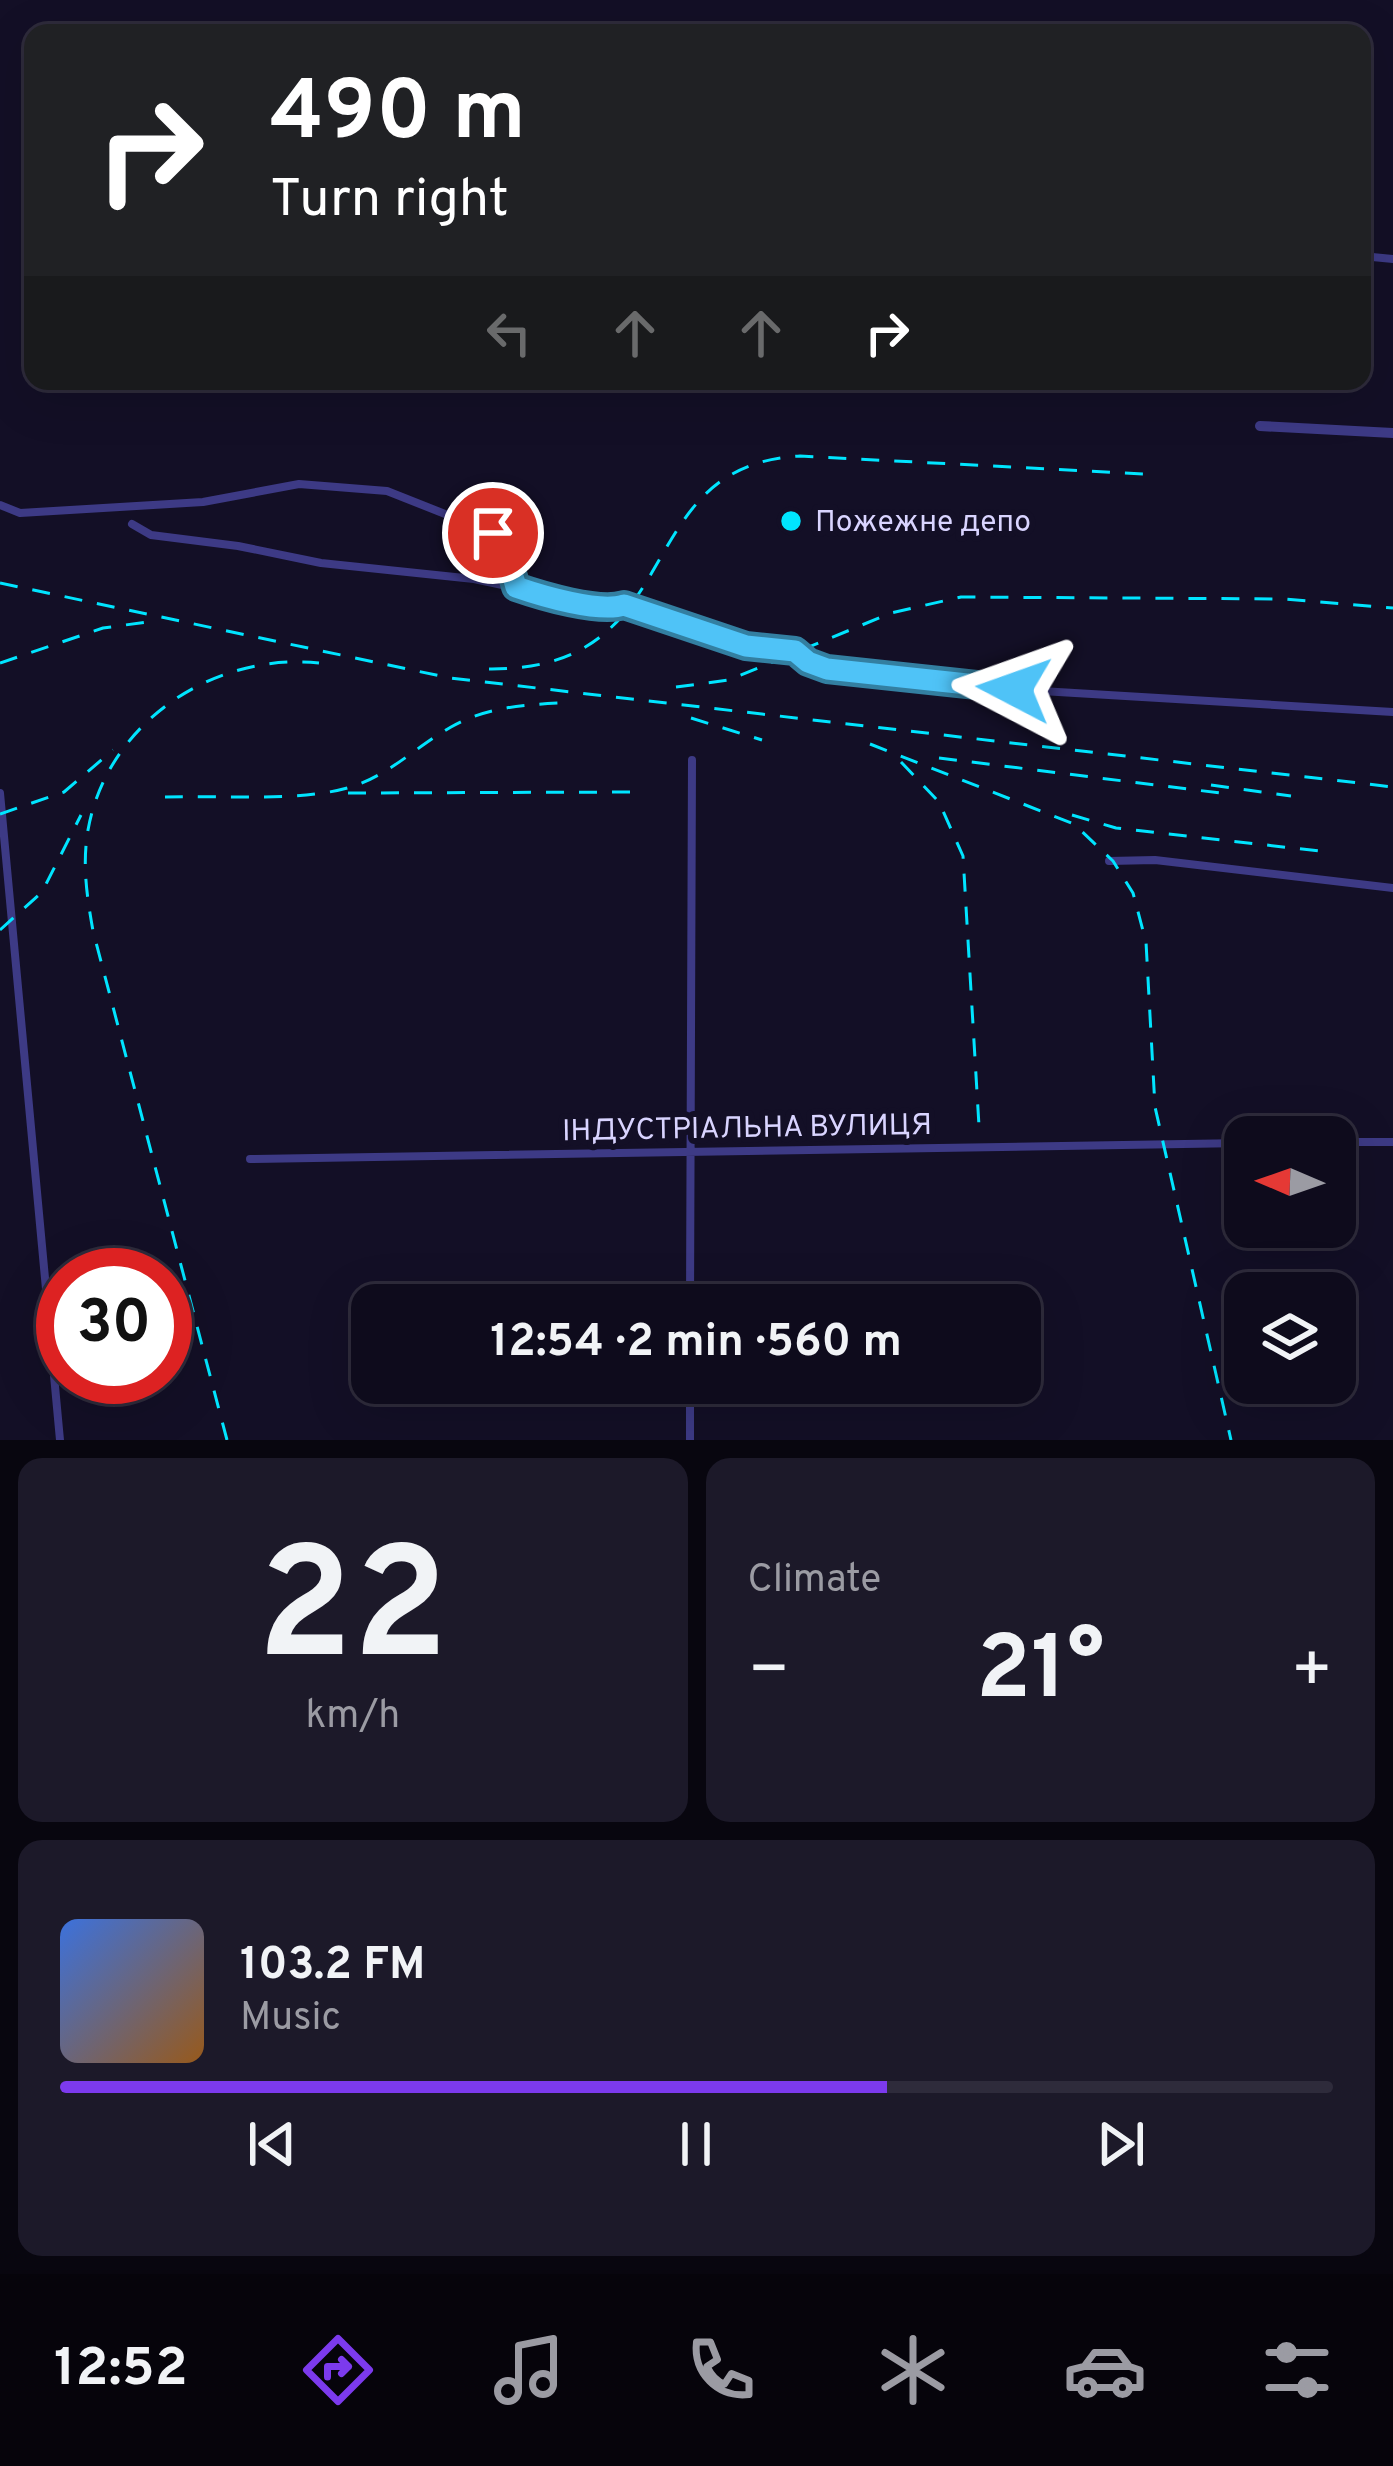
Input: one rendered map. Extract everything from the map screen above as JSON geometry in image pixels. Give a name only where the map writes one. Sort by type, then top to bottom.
[{"type":"street","points":[[1260,426],[1393,433]]},
{"type":"street","points":[[0,505],[20,513],[186,504],[299,484],[378,489],[493,533],[504,545],[516,587]]},
{"type":"street","points":[[132,524],[151,535],[321,563],[475,579],[599,606],[624,605],[746,646],[795,651],[827,669],[973,687],[1393,712]]},
{"type":"street","points":[[690,1284],[692,760]]},
{"type":"street","points":[[0,794],[60,1440]]},
{"type":"street","points":[[1109,861],[1155,860],[1393,888]]},
{"type":"street","points":[[1356,1142],[1393,1142]]},
{"type":"street","name":"ІНДУСТРІАЛЬНА ВУЛИЦЯ","points":[[250,1159],[1224,1143]]},
{"type":"street","points":[[690,1404],[690,1440]]},
{"type":"railway","points":[[489,669],[554,661],[599,638],[631,605],[678,528],[706,493],[745,468],[800,456],[1145,474]]},
{"type":"railway","points":[[0,583],[450,678],[1393,787]]},
{"type":"railway","points":[[676,687],[729,680],[891,613],[961,597],[1285,599],[1393,608]]},
{"type":"railway","points":[[0,663],[103,628],[147,622]]},
{"type":"railway","points":[[227,1440],[93,931],[86,843],[99,792],[117,757],[141,727],[171,702],[241,669],[319,663]]},
{"type":"railway","points":[[165,797],[337,791],[382,773],[439,734],[476,716],[516,706],[558,703]]},
{"type":"railway","points":[[691,718],[762,740]]},
{"type":"railway","points":[[870,744],[1074,824],[1113,861],[1133,893],[1146,942],[1155,1107],[1231,1440]]},
{"type":"railway","points":[[0,814],[64,792],[113,750]]},
{"type":"railway","points":[[939,758],[1228,794]]},
{"type":"railway","points":[[901,762],[939,802],[963,856],[979,1126]]},
{"type":"railway","points":[[1211,785],[1291,796]]},
{"type":"railway","points":[[348,793],[640,792]]},
{"type":"railway","points":[[0,930],[42,892],[81,815]]},
{"type":"railway","points":[[1072,815],[1116,828],[1328,852]]},
{"type":"place","name":"Пожежне депо","points":[[791,521]]},
{"type":"route","points":[[493,533],[504,545],[516,587],[529,592],[609,608],[624,605],[746,646],[799,652],[808,662],[827,669],[1014,689]]}]
